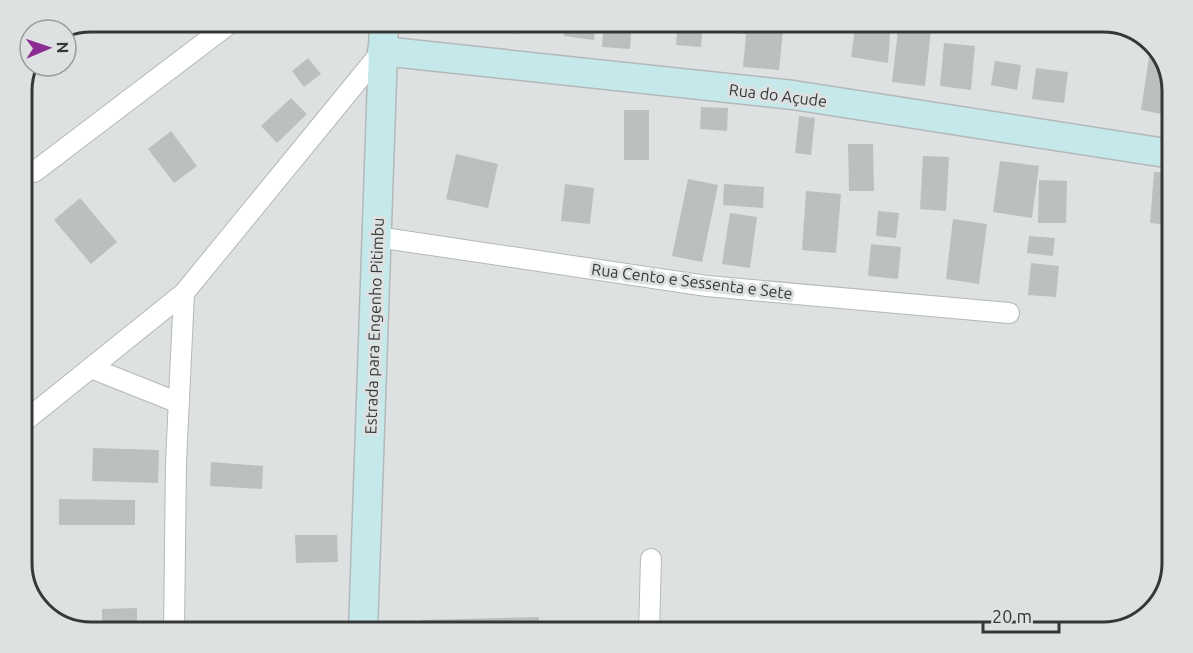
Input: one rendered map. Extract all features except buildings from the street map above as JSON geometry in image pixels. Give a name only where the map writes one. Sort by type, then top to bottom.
[{"type":"street","points":[[34,172],[219,32]]},
{"type":"street","name":"Estrada para Engenho Pitimbu","points":[[363,622],[383,32]]},
{"type":"street","points":[[32,415],[184,293],[382,51]]},
{"type":"street","name":"Rua do Açude","points":[[382,51],[793,95],[1161,152]]},
{"type":"street","name":"Rua Cento e Sessenta e Sete","points":[[377,237],[707,285],[1009,313]]},
{"type":"street","points":[[174,622],[184,293]]},
{"type":"street","points":[[91,368],[179,403]]},
{"type":"street","points":[[649,622],[651,559]]}]
